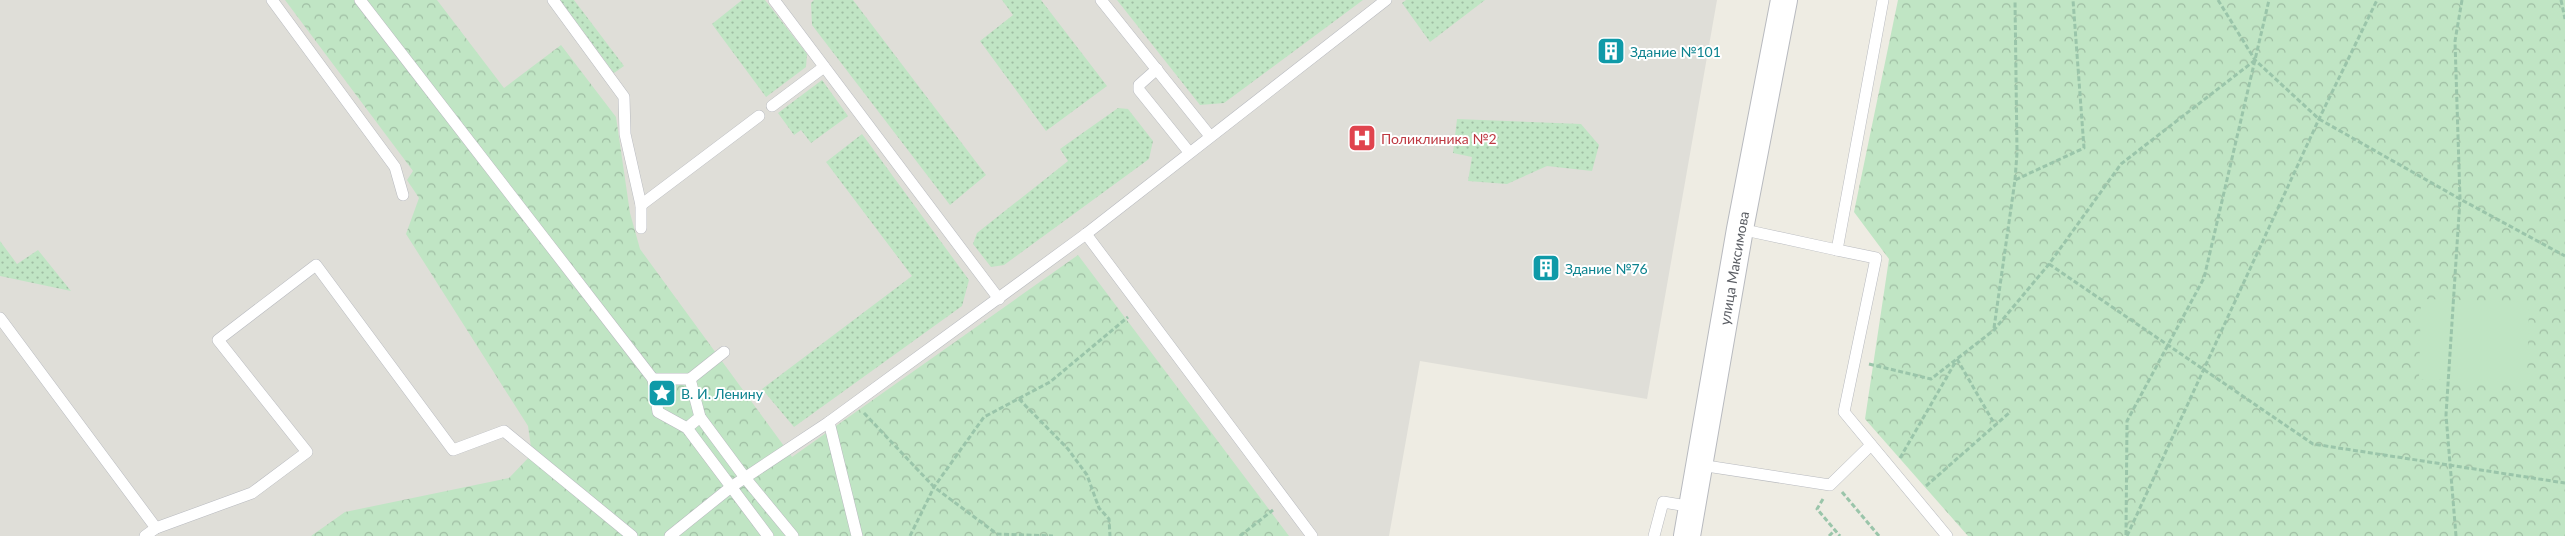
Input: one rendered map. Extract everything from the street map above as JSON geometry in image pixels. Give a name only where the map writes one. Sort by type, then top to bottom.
[{"type":"street","name":"улица Максимова","points":[[1687,536],[1740,229],[1784,0]]},
{"type":"lane","points":[[272,0],[395,167],[404,195]]},
{"type":"lane","points":[[360,0],[653,378],[658,412],[688,428],[768,536]]},
{"type":"lane","points":[[553,0],[624,96],[626,134],[641,205],[640,228]]},
{"type":"lane","points":[[774,0],[999,299]]},
{"type":"lane","points":[[1101,0],[1210,136]]},
{"type":"lane","points":[[670,536],[731,488],[829,422],[1086,234],[1386,0]]},
{"type":"lane","points":[[1837,250],[1883,0]]},
{"type":"lane","points":[[772,106],[824,67]]},
{"type":"lane","points":[[1157,69],[1139,85],[1139,90],[1189,152]]},
{"type":"lane","points":[[641,205],[759,116]]},
{"type":"lane","points":[[1740,229],[1876,258],[1844,412],[1947,536]]},
{"type":"lane","points":[[1086,234],[1312,536]]},
{"type":"lane","points":[[145,536],[156,528],[252,493],[307,452],[218,340],[316,266],[453,450],[504,431],[632,536]]},
{"type":"lane","points":[[0,318],[156,528]]},
{"type":"lane","points":[[653,378],[690,379],[724,352]]},
{"type":"lane","points":[[690,379],[700,418],[746,479],[793,536]]},
{"type":"lane","points":[[688,428],[700,418]]},
{"type":"lane","points":[[829,422],[857,536]]},
{"type":"lane","points":[[1700,466],[1832,483],[1871,445]]},
{"type":"lane","points":[[1654,536],[1664,502],[1693,507]]},
{"type":"path","points":[[1994,330],[2016,153],[2015,0]]},
{"type":"path","points":[[2014,180],[2084,148],[2073,0]]},
{"type":"path","points":[[2218,0],[2255,60],[2319,119],[2460,200],[2565,256]]},
{"type":"path","points":[[2126,536],[2127,421],[2204,278],[2269,0]]},
{"type":"path","points":[[2126,536],[2319,119],[2377,0]]},
{"type":"path","points":[[2456,536],[2446,415],[2460,200],[2455,40],[2462,0]]},
{"type":"path","points":[[2561,0],[2565,19]]},
{"type":"path","points":[[1854,360],[1931,380],[1994,330],[2049,264],[2121,164],[2255,60]]},
{"type":"path","points":[[2049,264],[2313,444],[2565,483]]},
{"type":"path","points":[[910,536],[934,487],[984,417],[1050,382],[1140,307]]},
{"type":"path","points":[[1957,359],[1995,425]]},
{"type":"path","points":[[1893,471],[1957,359]]},
{"type":"path","points":[[1019,398],[1068,449],[1087,474],[1099,508],[1108,518],[1110,536]]},
{"type":"path","points":[[855,403],[934,487],[997,534],[1054,536]]},
{"type":"path","points":[[1914,496],[2009,413]]},
{"type":"path","points":[[1840,536],[1817,509],[1832,483],[1878,536]]},
{"type":"path","points":[[1240,536],[1285,500]]},
{"type":"path","points":[[1829,536],[1835,530]]},
{"type":"shaded area","points":[[0,0],[1717,0],[1647,399],[1420,361],[1389,536],[0,536]]},
{"type":"green space","points":[[285,0],[437,0],[504,88],[561,45],[616,117],[630,213],[640,249],[792,457],[1078,255],[1289,536],[311,536],[345,512],[509,478],[532,454],[528,426],[406,234],[419,198],[407,180],[413,171]]},
{"type":"green space","points":[[560,0],[574,0],[624,66],[614,73]]},
{"type":"green space","points":[[742,0],[765,0],[807,54],[806,67],[766,97],[712,24]]},
{"type":"green space","points":[[814,0],[853,0],[986,175],[950,205],[812,25],[811,3]]},
{"type":"green space","points":[[1002,0],[1041,0],[1107,86],[1046,131],[980,41],[1013,15]]},
{"type":"green space","points":[[1117,0],[1363,0],[1224,103],[1200,105]]},
{"type":"green space","points":[[1406,0],[1485,0],[1430,42],[1402,3]]},
{"type":"green space","points":[[1898,0],[2565,0],[2565,536],[1968,536],[1865,419],[1889,259],[1854,212]]},
{"type":"green space","points":[[822,80],[848,116],[811,143],[801,130],[794,135],[778,113]]},
{"type":"green space","points":[[1118,108],[1128,109],[1153,141],[1149,159],[1004,265],[991,267],[973,244],[977,233],[1068,161],[1060,149]]},
{"type":"green space","points":[[1457,119],[1581,124],[1599,145],[1592,171],[1547,166],[1507,184],[1468,181],[1472,157],[1453,153]]},
{"type":"green space","points":[[862,134],[969,280],[962,306],[794,427],[762,389],[912,276],[826,162]]},
{"type":"green space","points":[[0,241],[17,264],[38,250],[71,291],[0,276]]},
{"type":"green space","points":[[2421,299],[2529,302],[2527,382],[2419,379]]},
{"type":"place","name":"Здание №101","points":[[1611,51]]},
{"type":"place","name":"Поликлиника №2","points":[[1362,138]]},
{"type":"place","name":"Здание №76","points":[[1546,268]]},
{"type":"place","name":"В. И. Ленину","points":[[662,393]]}]
